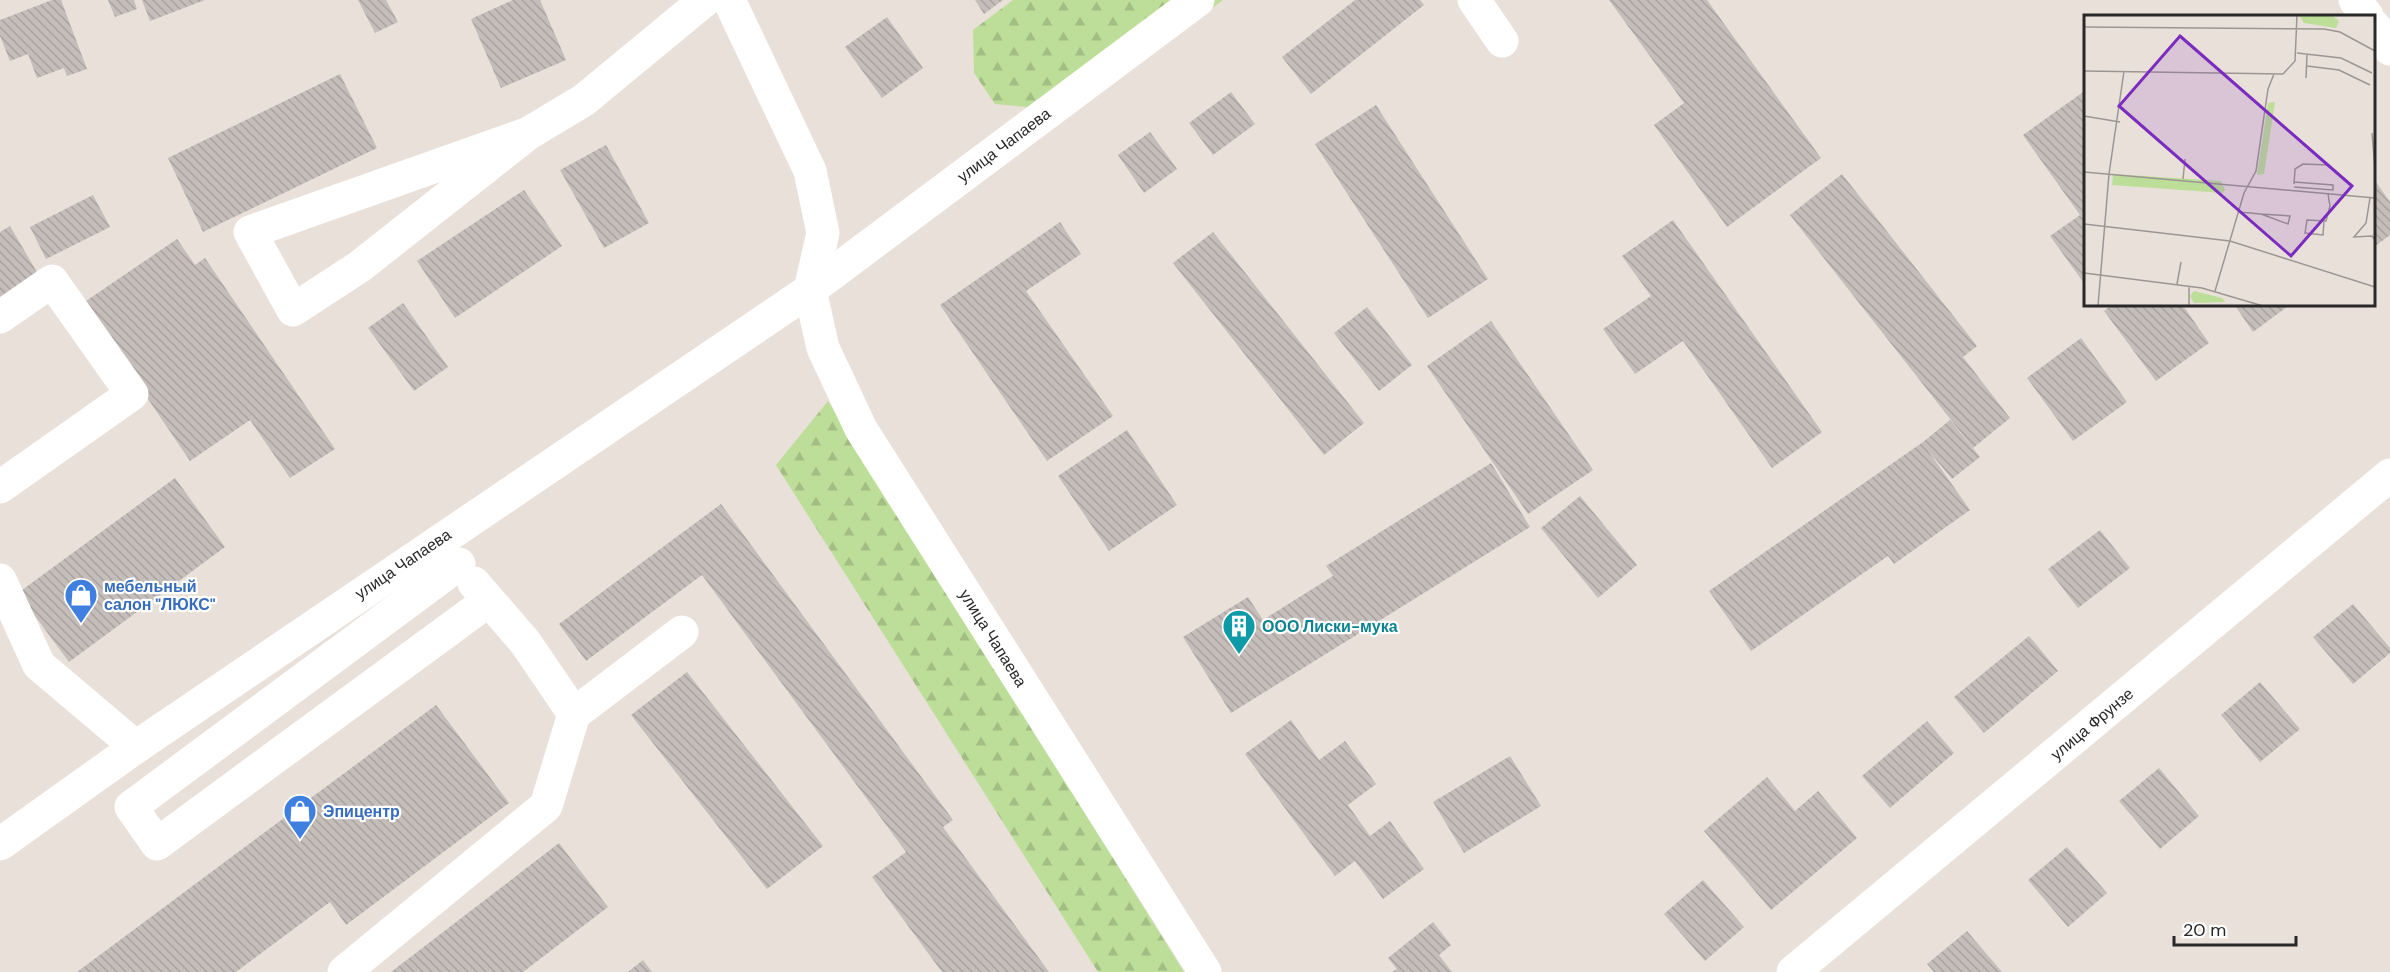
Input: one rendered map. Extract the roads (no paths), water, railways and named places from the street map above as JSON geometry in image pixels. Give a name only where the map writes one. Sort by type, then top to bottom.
[{"type":"street","points":[[529,133],[250,232],[293,310],[359,267],[529,133],[584,100],[705,0]]},
{"type":"street","name":"улица Чапаева","points":[[729,0],[810,171],[823,233],[810,290],[823,348],[861,429],[1205,972]]},
{"type":"street","name":"улица Чапаева","points":[[0,844],[136,747],[449,551],[810,290],[1198,0]]},
{"type":"street","points":[[1474,0],[1502,41]]},
{"type":"street","points":[[2355,0],[2366,15]]},
{"type":"street","points":[[2375,29],[2390,49]]},
{"type":"street","points":[[0,317],[52,281],[132,394],[0,487]]},
{"type":"street","name":"улица Фрунзе","points":[[1793,972],[2390,475]]},
{"type":"street","points":[[488,601],[158,844],[131,807],[449,551],[488,601],[525,642],[574,714]]},
{"type":"street","points":[[0,580],[39,665],[136,747]]},
{"type":"street","points":[[344,972],[546,806],[574,714],[682,632]]},
{"type":"place","name":"мебельный салон \"ЛЮКС\"","points":[[81,624]]},
{"type":"place","name":"ООО Лиски-мука","points":[[1239,655]]},
{"type":"place","name":"Эпицентр","points":[[300,840]]}]
